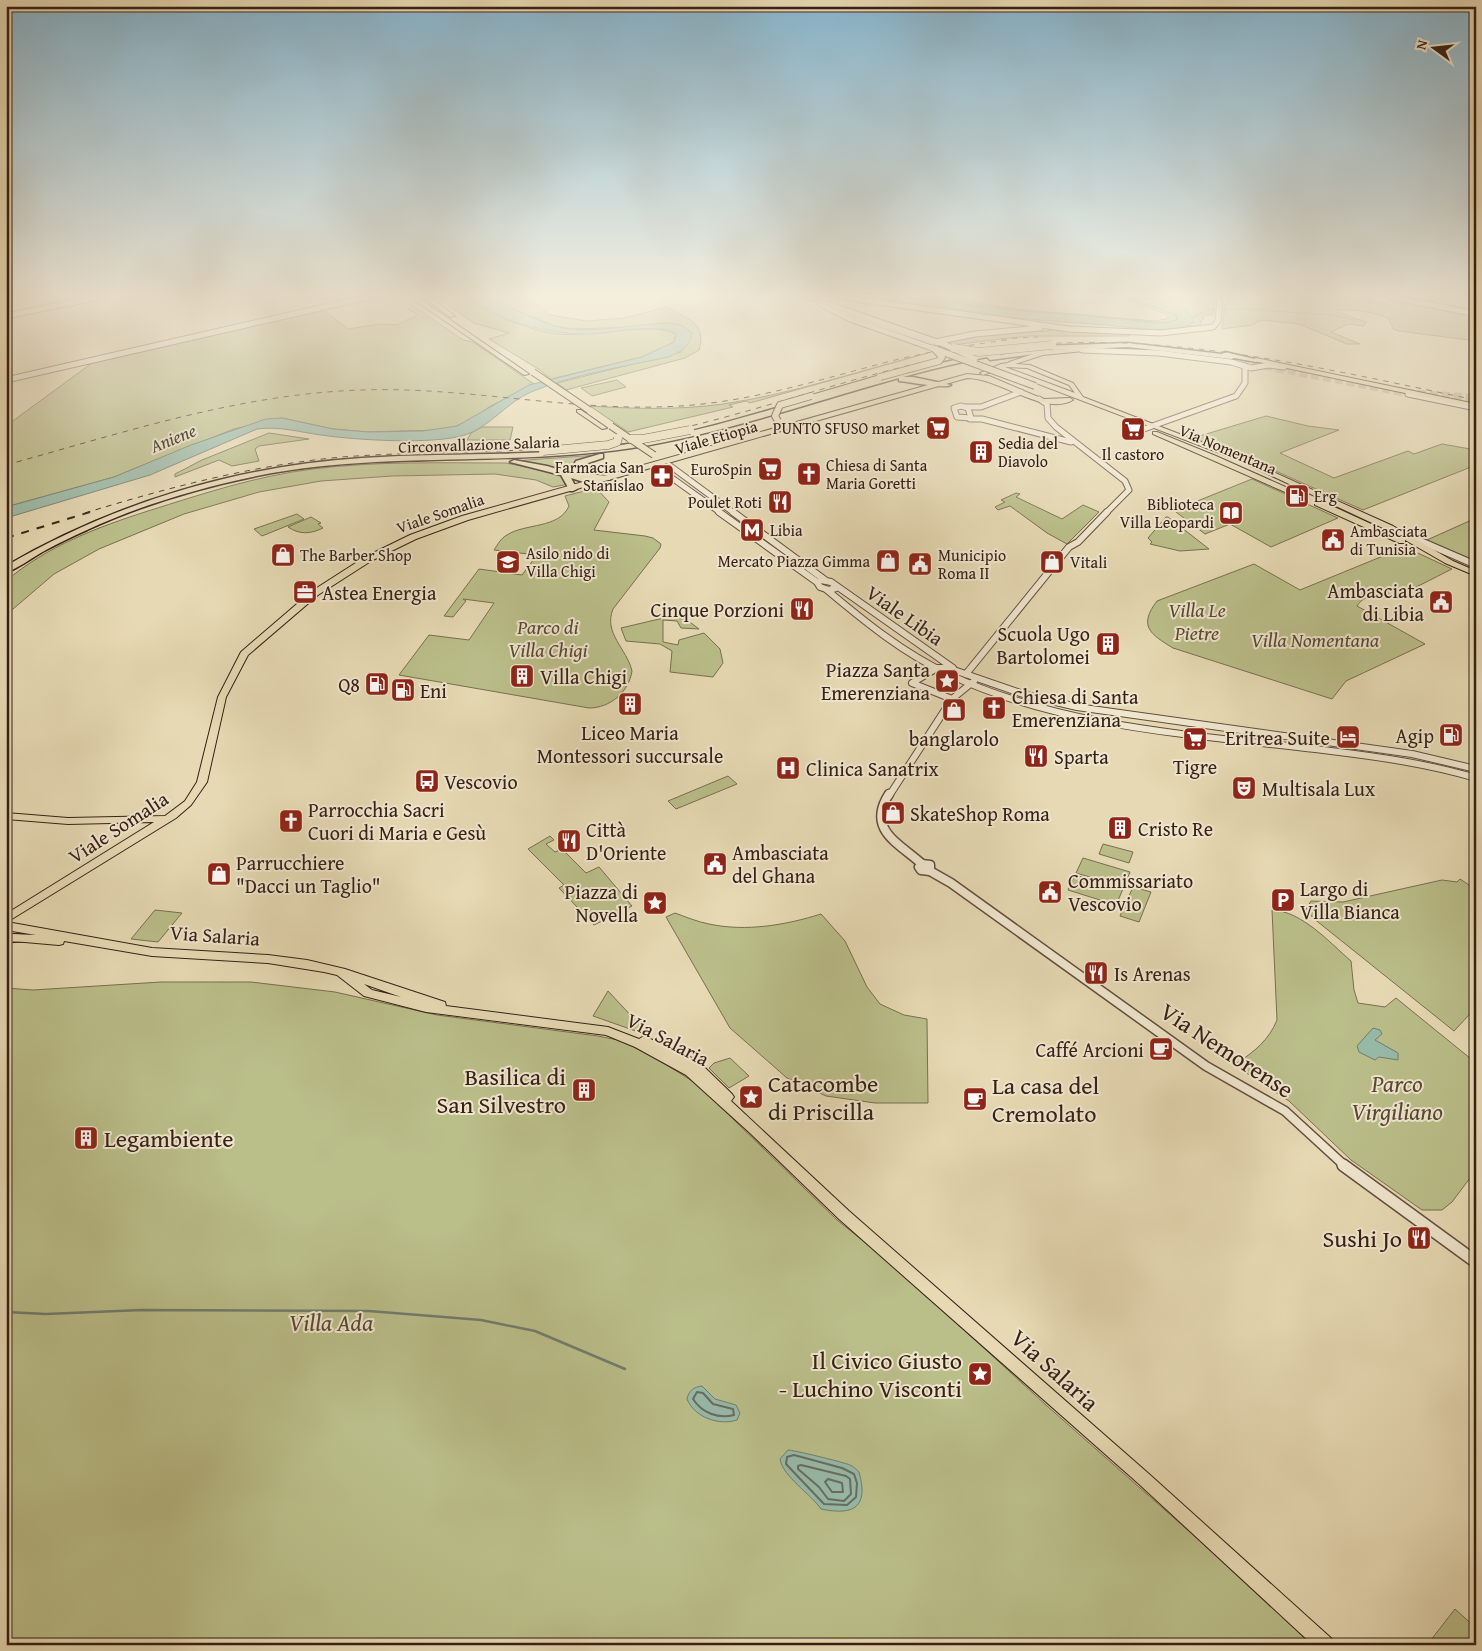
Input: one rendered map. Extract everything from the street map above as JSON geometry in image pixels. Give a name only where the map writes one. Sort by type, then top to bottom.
[{"type":"highway","name":"Circonvallazione Salaria","points":[[6,570],[45,546],[94,524],[188,491],[237,478],[285,468],[332,462],[553,455],[613,449],[682,436],[907,374]]},
{"type":"highway","name":"Circonvallazione Salaria","points":[[6,575],[50,548],[102,524],[178,498],[241,480],[293,469],[338,464],[487,460],[568,456],[624,450],[685,438],[882,380],[913,374]]},
{"type":"highway","points":[[868,381],[898,376]]},
{"type":"highway","points":[[882,380],[908,379],[923,385],[946,385]]},
{"type":"highway","points":[[826,396],[838,389]]},
{"type":"highway","points":[[631,439],[643,439],[756,416]]},
{"type":"highway","points":[[466,457],[608,445],[617,442],[618,438]]},
{"type":"highway","points":[[607,478],[581,476],[575,471],[575,467],[586,460],[624,450]]},
{"type":"highway","points":[[487,460],[532,464],[593,483]]},
{"type":"highway","points":[[566,475],[573,489]]},
{"type":"highway","points":[[6,937],[20,938]]},
{"type":"main road","points":[[531,374],[580,411],[631,439],[666,463]]},
{"type":"main road","points":[[532,374],[588,410],[618,438],[656,466],[666,463]]},
{"type":"main road","points":[[778,429],[781,424],[775,416],[780,405],[901,374]]},
{"type":"main road","points":[[987,374],[988,379]]},
{"type":"main road","name":"Via Nomentana","points":[[1005,374],[1035,386],[1081,398],[1151,427],[1214,457],[1454,560],[1476,574]]},
{"type":"main road","name":"Via Nomentana","points":[[1019,374],[1042,382],[1070,400],[1240,459],[1390,528],[1437,554],[1454,560]]},
{"type":"main road","points":[[1048,374],[1072,385],[1081,398]]},
{"type":"main road","points":[[1322,374],[1476,407]]},
{"type":"main road","points":[[934,385],[977,375],[1043,401],[1070,400]]},
{"type":"main road","name":"Viale Etiopia","points":[[666,463],[977,375]]},
{"type":"main road","points":[[1043,401],[1050,399],[1054,390],[1069,386],[1062,380]]},
{"type":"main road","name":"Viale Etiopia","points":[[666,463],[923,385]]},
{"type":"main road","name":"Viale Somalia","points":[[6,919],[185,806],[201,784],[222,697],[244,654],[309,598],[353,568],[412,537],[465,518],[656,466]]},
{"type":"main road","name":"Viale Somalia","points":[[593,483],[611,481],[656,466]]},
{"type":"main road","points":[[6,816],[60,821],[167,819]]},
{"type":"main road","name":"Via Salaria","points":[[6,926],[85,942],[154,952],[294,962],[353,975],[421,1000],[490,1016],[574,1026],[618,1035],[677,1064],[703,1082],[838,1209],[1199,1528],[1326,1645]]},
{"type":"main road","name":"Via Salaria","points":[[20,938],[85,942]]},
{"type":"street","points":[[6,380],[32,374]]},
{"type":"street","points":[[1151,427],[1236,396],[1242,390],[1246,376],[1248,374]]},
{"type":"street","points":[[1317,374],[1476,407]]},
{"type":"street","points":[[1021,392],[981,407],[959,406],[954,408],[958,418],[979,418],[1075,443]]},
{"type":"street","points":[[966,674],[1067,552],[1077,548],[1078,542],[1124,496],[1129,488],[1125,482],[1050,421],[1043,401]]},
{"type":"street","points":[[966,407],[972,417],[970,419]]},
{"type":"street","points":[[1055,438],[1068,437]]},
{"type":"street","points":[[666,463],[825,580]]},
{"type":"street","points":[[656,466],[817,582],[825,580]]},
{"type":"street","name":"Via Nomentana","points":[[1390,528],[1454,560],[1476,565]]},
{"type":"street","name":"Viale Libia","points":[[825,580],[955,670]]},
{"type":"street","name":"Viale Libia","points":[[817,582],[820,587],[827,590],[902,647],[937,668]]},
{"type":"street","points":[[827,590],[836,588]]},
{"type":"street","points":[[977,678],[952,699],[912,683],[937,668],[955,670],[1026,695],[1077,707],[1435,758],[1476,769]]},
{"type":"street","points":[[937,668],[971,684],[1019,701],[1080,716],[1402,761],[1440,768],[1476,778]]},
{"type":"street","name":"Via Nemorense","points":[[952,699],[880,810],[879,819],[882,828],[922,864],[919,866],[920,870],[930,871],[949,881],[1215,1072],[1281,1108],[1338,1161],[1476,1262]]},
{"type":"green space","points":[[77,374],[520,374],[534,384],[489,407],[474,418],[457,426],[440,430],[368,432],[333,429],[282,418],[234,429],[114,477],[6,507],[6,426]]},
{"type":"green space","points":[[545,374],[571,374],[551,379]]},
{"type":"green space","points":[[593,374],[625,374],[566,390],[557,383]]},
{"type":"green space","points":[[853,374],[750,403],[746,401],[729,405],[733,407],[628,432],[590,406],[624,408],[690,407],[749,400]]},
{"type":"green space","points":[[617,380],[626,387],[592,396],[581,388]]},
{"type":"green space","points":[[1266,416],[1308,426],[1339,430],[1280,453],[1334,478],[1408,451],[1414,454],[1442,444],[1476,450],[1476,465],[1363,510],[1242,456],[1193,438]]},
{"type":"green space","points":[[482,427],[513,427],[510,440],[467,440],[471,433]]},
{"type":"green space","points":[[269,433],[309,439],[259,446],[255,449],[259,461],[232,466],[219,460],[175,477],[175,474],[202,460]]},
{"type":"green space","points":[[598,455],[576,463],[572,470],[576,475],[541,465],[513,461]]},
{"type":"green space","points":[[506,463],[564,475],[569,484],[553,487],[536,480],[495,474],[392,476],[321,481],[259,492],[184,514],[99,549],[54,574],[6,615],[6,581],[38,558],[92,531],[189,498],[271,476],[337,466]]},
{"type":"green space","points":[[1252,479],[1338,518],[1271,547],[1230,524],[1205,534],[1175,510]]},
{"type":"green space","name":"Parco di Villa Chigi","points":[[596,488],[609,502],[594,530],[645,536],[653,538],[661,544],[660,548],[613,609],[611,626],[613,633],[632,671],[623,692],[611,702],[589,708],[399,675],[429,635],[469,640],[494,603],[463,599],[466,601],[453,617],[444,616],[479,569],[522,575],[537,555],[494,550],[503,538],[514,531],[558,519],[569,506],[565,496]]},
{"type":"green space","points":[[1016,493],[1020,494],[1016,497],[1062,519],[1083,505],[1099,512],[1067,544],[1047,533],[1010,506],[998,510],[995,507],[1005,502],[1001,500]]},
{"type":"green space","points":[[297,514],[304,519],[262,536],[254,529]]},
{"type":"green space","points":[[311,517],[321,523],[318,524],[323,528],[306,533],[288,527]]},
{"type":"green space","points":[[1166,517],[1209,549],[1180,551],[1150,544],[1152,542],[1148,538]]},
{"type":"green space","points":[[1476,518],[1476,561],[1427,540]]},
{"type":"green space","name":"Villa Nomentana","points":[[1405,547],[1452,569],[1404,592],[1384,598],[1367,598],[1357,606],[1425,644],[1346,681],[1332,699],[1173,648],[1149,629],[1148,617],[1157,601],[1254,564],[1300,590]]},
{"type":"green space","points":[[672,616],[687,620],[699,629],[681,628],[677,621],[663,620],[663,642],[678,645],[679,640],[704,633],[720,649],[723,663],[713,677],[670,672],[672,651],[660,644],[626,641],[621,628]]},
{"type":"green space","points":[[728,776],[737,784],[676,809],[668,801]]},
{"type":"green space","points":[[550,836],[554,840],[546,844],[555,852],[562,849],[586,873],[599,867],[632,906],[594,925],[559,888],[564,885],[528,849]]},
{"type":"green space","points":[[1103,844],[1133,852],[1129,863],[1099,854]]},
{"type":"green space","points":[[1083,858],[1130,872],[1124,887],[1076,873]]},
{"type":"green space","points":[[1075,875],[1123,889],[1116,905],[1068,890]]},
{"type":"green space","points":[[1460,879],[1475,889],[1476,1002],[1470,1014],[1454,1031],[1313,918],[1306,909],[1311,901],[1343,902],[1442,880],[1457,882]]},
{"type":"green space","points":[[1133,887],[1151,892],[1139,922],[1120,916]]},
{"type":"green space","points":[[155,910],[182,913],[158,942],[131,939]]},
{"type":"green space","name":"Parco Virgiliano","points":[[1272,910],[1294,916],[1305,922],[1351,961],[1354,990],[1358,1003],[1385,1007],[1396,998],[1476,1063],[1476,1170],[1452,1202],[1442,1210],[1422,1210],[1351,1160],[1289,1101],[1239,1068],[1237,1063],[1260,1045],[1270,1034],[1277,1020]]},
{"type":"green space","points":[[675,913],[705,923],[737,927],[780,924],[821,914],[845,941],[867,987],[880,1004],[904,1015],[927,1019],[928,1103],[875,1103],[826,1096],[787,1078],[730,1028],[666,917]]},
{"type":"green space","name":"Villa Ada","points":[[161,982],[251,982],[335,992],[437,1015],[598,1036],[618,1040],[646,1052],[697,1084],[837,1220],[892,1264],[1046,1405],[1224,1562],[1312,1645],[6,1645],[6,988],[33,990]]},
{"type":"green space","points":[[608,991],[650,1036],[593,1016]]},
{"type":"green space","points":[[730,1058],[749,1076],[729,1088],[709,1068],[714,1063]]},
{"type":"green space","points":[[1455,1609],[1476,1628],[1476,1645],[1427,1645]]},
{"type":"water","points":[[573,374],[590,374],[564,380],[522,396],[482,426],[465,435],[434,440],[394,441],[336,437],[281,429],[257,429],[150,475],[6,518],[6,507],[114,477],[191,445],[266,419],[282,418],[333,429],[368,432],[423,431],[457,426],[529,385]]},
{"type":"water","points":[[1373,1028],[1380,1030],[1382,1034],[1375,1040],[1398,1053],[1398,1060],[1379,1057],[1375,1060],[1359,1052],[1357,1046]]},
{"type":"water","points":[[702,1386],[715,1399],[736,1405],[740,1413],[737,1420],[730,1422],[715,1421],[695,1411],[687,1399],[692,1390]]},
{"type":"water","points":[[788,1450],[850,1465],[859,1472],[862,1484],[860,1501],[850,1510],[833,1511],[821,1509],[791,1479],[782,1466],[780,1459]]},
{"type":"waterway","points":[[6,1312],[46,1314],[142,1310],[369,1311],[481,1320],[535,1331],[625,1369]]},
{"type":"tunnel","points":[[1308,374],[1407,393],[1476,398]]},
{"type":"railway","points":[[6,465],[181,417],[270,399],[315,393],[403,390],[568,404],[651,407],[693,405],[742,398],[841,374]]},
{"type":"railway","points":[[85,513],[212,478],[277,465],[342,457],[511,451],[611,442],[705,422],[876,374]]},
{"type":"railway","points":[[1349,374],[1476,400]]},
{"type":"railway","points":[[6,538],[90,512]]},
{"type":"place","name":"PUNTO SFUSO market","points":[[938,428]]},
{"type":"place","name":"Il castoro","points":[[1133,429]]},
{"type":"place","name":"Sedia del Diavolo","points":[[981,452]]},
{"type":"place","name":"EuroSpin","points":[[770,469]]},
{"type":"place","name":"Chiesa di Santa Maria Goretti","points":[[809,474]]},
{"type":"place","name":"Farmacia San Stanislao","points":[[662,476]]},
{"type":"place","name":"Erg","points":[[1297,496]]},
{"type":"place","name":"Poulet Roti","points":[[780,502]]},
{"type":"place","name":"Biblioteca Villa Leopardi","points":[[1231,513]]},
{"type":"place","name":"Libia","points":[[752,530]]},
{"type":"place","name":"Ambasciata di Tunisia","points":[[1333,540]]},
{"type":"place","name":"The Barber Shop","points":[[283,555]]},
{"type":"place","name":"Mercato Piazza Gimma","points":[[888,561]]},
{"type":"place","name":"Asilo nido di Villa Chigi","points":[[508,562]]},
{"type":"place","name":"Vitali","points":[[1052,562]]},
{"type":"place","name":"Municipio Roma II","points":[[920,564]]},
{"type":"place","name":"Astea Energia","points":[[305,592]]},
{"type":"place","name":"Ambasciata di Libia","points":[[1441,602]]},
{"type":"place","name":"Cinque Porzioni","points":[[802,609]]},
{"type":"place","name":"Scuola Ugo Bartolomei","points":[[1108,644]]},
{"type":"place","name":"Villa Chigi","points":[[522,676]]},
{"type":"place","name":"Piazza Santa Emerenziana","points":[[947,681]]},
{"type":"place","name":"Q8","points":[[377,684]]},
{"type":"place","name":"Eni","points":[[403,690]]},
{"type":"place","name":"Liceo Maria Montessori succursale","points":[[630,704]]},
{"type":"place","name":"Chiesa di Santa Emerenziana","points":[[994,708]]},
{"type":"place","name":"banglarolo","points":[[954,710]]},
{"type":"place","name":"Agip","points":[[1451,735]]},
{"type":"place","name":"Eritrea Suite","points":[[1348,737]]},
{"type":"place","name":"Tigre","points":[[1195,739]]},
{"type":"place","name":"Sparta","points":[[1036,756]]},
{"type":"place","name":"Clinica Sanatrix","points":[[788,768]]},
{"type":"place","name":"Vescovio","points":[[427,781]]},
{"type":"place","name":"Multisala Lux","points":[[1244,788]]},
{"type":"place","name":"SkateShop Roma","points":[[893,813]]},
{"type":"place","name":"Parrocchia Sacri Cuori di Maria e Gesù","points":[[291,821]]},
{"type":"place","name":"Cristo Re","points":[[1120,828]]},
{"type":"place","name":"Città D'Oriente","points":[[569,841]]},
{"type":"place","name":"Ambasciata del Ghana","points":[[715,864]]},
{"type":"place","name":"Parrucchiere \"Dacci un Taglio\"","points":[[219,874]]},
{"type":"place","name":"Commissariato Vescovio","points":[[1050,892]]},
{"type":"place","name":"Largo di Villa Bianca","points":[[1283,900]]},
{"type":"place","name":"Piazza di Novella","points":[[655,903]]},
{"type":"place","name":"Is Arenas","points":[[1096,973]]},
{"type":"place","name":"Caffé Arcioni","points":[[1161,1049]]},
{"type":"place","name":"Basilica di San Silvestro","points":[[584,1090]]},
{"type":"place","name":"Catacombe di Priscilla","points":[[751,1097]]},
{"type":"place","name":"La casa del Cremolato","points":[[975,1099]]},
{"type":"place","name":"Legambiente","points":[[86,1138]]},
{"type":"place","name":"Sushi Jo","points":[[1419,1238]]},
{"type":"place","name":"Il Civico Giusto - Luchino Visconti","points":[[980,1374]]},
{"type":"water label","name":"Aniene","points":[[173,438]]},
{"type":"park label","name":"Villa Le Pietre","points":[[1197,620]]}]
